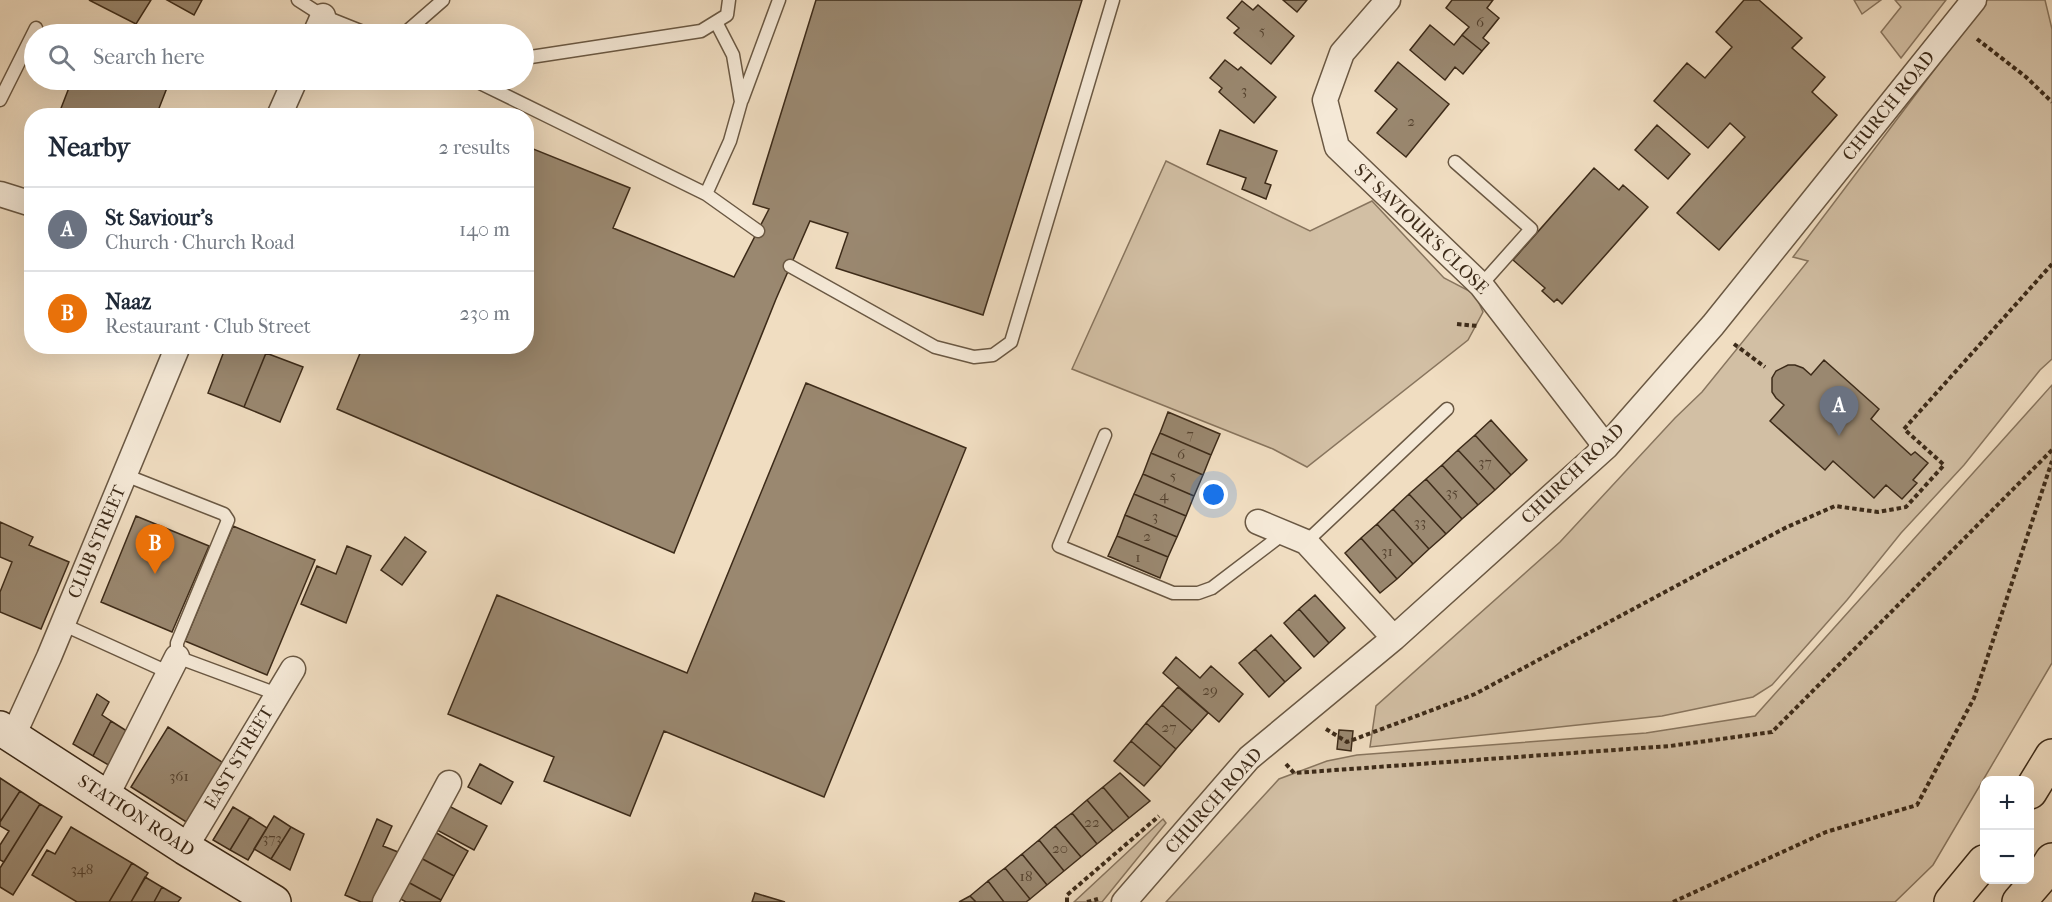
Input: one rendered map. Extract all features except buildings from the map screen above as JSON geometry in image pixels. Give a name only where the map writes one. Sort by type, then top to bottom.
[{"type":"highway","points":[[2034,785],[2052,756]]},
{"type":"highway","points":[[2019,902],[2052,860]]},
{"type":"highway","points":[[1951,902],[1980,867]]},
{"type":"main road","name":"STATION ROAD","points":[[6,732],[185,848],[274,902]]},
{"type":"street","name":"ST SAVIOUR'S CLOSE","points":[[1388,0],[1342,53],[1325,100],[1337,147],[1481,285],[1606,447]]},
{"type":"street","name":"CHURCH ROAD","points":[[1124,902],[1249,758],[1394,638],[1606,447],[1713,325],[1974,0]]},
{"type":"street","points":[[283,108],[291,90]]},
{"type":"street","points":[[0,194],[24,202]]},
{"type":"street","name":"CLUB STREET","points":[[6,732],[62,624],[175,354]]},
{"type":"street","points":[[1258,522],[1306,542],[1394,638]]},
{"type":"street","points":[[106,797],[174,665]]},
{"type":"street","name":"EAST STREET","points":[[185,848],[293,669]]},
{"type":"street","points":[[385,902],[449,783]]},
{"type":"lane","points":[[298,0],[318,24]]},
{"type":"lane","points":[[415,24],[443,0]]},
{"type":"lane","points":[[534,56],[701,31],[727,15],[729,0]]},
{"type":"lane","points":[[706,194],[730,141],[741,102],[779,0]]},
{"type":"lane","points":[[790,266],[935,347],[974,357],[993,355],[1011,342],[1113,0]]},
{"type":"lane","points":[[716,22],[733,55],[741,102]]},
{"type":"lane","points":[[0,100],[24,52]]},
{"type":"lane","points":[[494,90],[531,108]]},
{"type":"lane","points":[[534,109],[706,194],[758,231]]},
{"type":"lane","points":[[1455,162],[1532,229],[1481,285]]},
{"type":"lane","points":[[1306,542],[1447,409]]},
{"type":"lane","points":[[1105,435],[1059,546],[1173,592],[1198,593],[1212,588],[1283,534]]},
{"type":"lane","points":[[125,475],[224,514],[228,519],[177,643],[174,665]]},
{"type":"lane","points":[[62,624],[174,665],[278,694]]},
{"type":"path","points":[[1956,24],[1992,48],[2052,102]]},
{"type":"path","points":[[1302,715],[1347,741],[1475,694],[1787,527],[1835,506],[1878,512],[1906,507],[1944,465],[1904,429],[2052,264]]},
{"type":"path","points":[[1713,325],[1765,367]]},
{"type":"path","points":[[1268,742],[1294,773],[1670,747],[1772,732],[2052,450]]},
{"type":"path","points":[[1673,902],[1826,832],[1917,805],[1974,698],[2052,461]]},
{"type":"path","points":[[1067,902],[1067,895],[1160,815]]},
{"type":"shaded area","points":[[1854,0],[1881,0],[1862,14]]},
{"type":"shaded area","points":[[1895,0],[1946,0],[1901,58],[1881,32],[1901,7]]},
{"type":"shaded area","points":[[1987,0],[2045,0],[2052,29],[2052,359],[2040,370],[1964,465],[1901,533],[1847,600],[1772,685],[1753,697],[1662,716],[1370,747],[1376,706],[1560,542],[1702,392],[1808,261],[1793,257]]},
{"type":"shaded area","points":[[1166,161],[1310,231],[1372,201],[1444,278],[1475,294],[1483,312],[1468,340],[1307,467],[1273,449],[1072,369]]},
{"type":"shaded area","points":[[2052,385],[2052,663],[1985,776],[1980,776],[1980,785],[1933,865],[1895,902],[1166,902],[1279,779],[1327,761],[1357,755],[1646,733],[1755,716]]},
{"type":"shaded area","points":[[1163,819],[1166,823],[1102,902],[1074,902]]},
{"type":"place","name":"St Saviour's","points":[[1839,436]]},
{"type":"place","name":"Naaz","points":[[155,574]]}]
